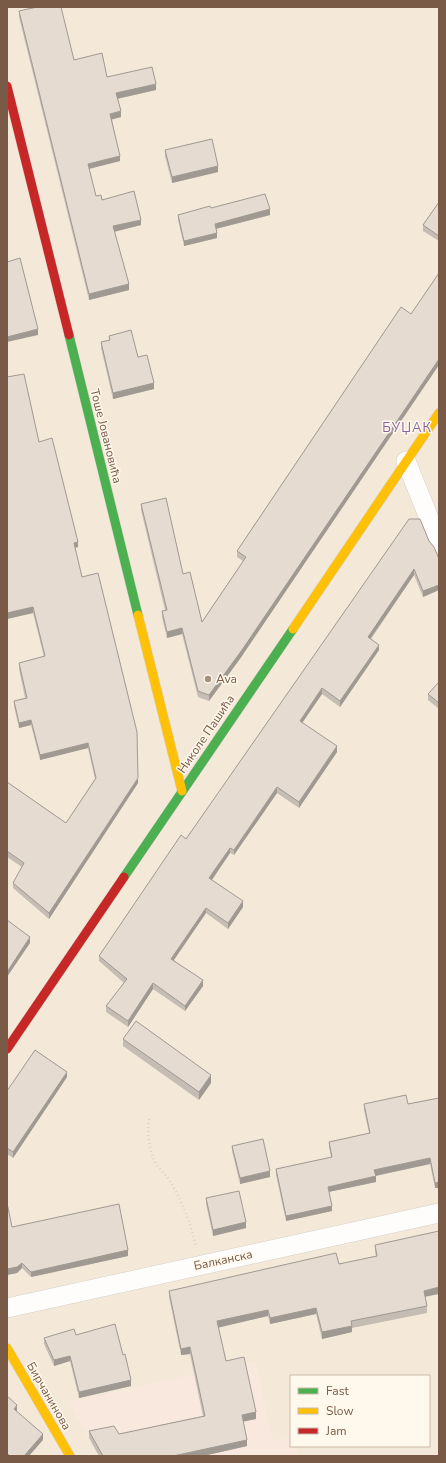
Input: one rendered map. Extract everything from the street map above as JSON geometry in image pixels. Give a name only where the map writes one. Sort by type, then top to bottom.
[{"type":"street","name":"Тоше Јовановића","points":[[7,86],[182,791]]},
{"type":"street","name":"Николе Пашића","points":[[7,1049],[439,413]]},
{"type":"street","points":[[406,461],[439,543]]},
{"type":"street","name":"Балканска","points":[[7,1308],[439,1212]]},
{"type":"street","name":"Бирчанинова","points":[[7,1348],[70,1456]]},
{"type":"path","points":[[149,1119],[148,1132],[155,1162],[170,1180],[181,1203],[191,1227],[201,1265]]},
{"type":"shaded area","points":[[7,7],[439,7],[439,1456],[7,1456]]},
{"type":"shaded area","points":[[255,1361],[273,1441],[290,1437],[290,1447],[296,1447],[298,1456],[99,1456],[68,1402]]},
{"type":"building","points":[[37,7],[61,7],[74,60],[102,53],[107,77],[152,67],[156,84],[116,93],[121,111],[110,114],[120,156],[88,164],[96,196],[101,195],[102,200],[134,191],[141,220],[113,226],[129,284],[89,294],[19,11]]},
{"type":"building","points":[[212,139],[218,166],[172,177],[165,150]]},
{"type":"building","points":[[265,194],[270,209],[215,224],[217,233],[184,241],[178,215],[210,206],[211,208]]},
{"type":"building","points":[[439,202],[439,236],[423,225]]},
{"type":"building","points":[[20,258],[38,329],[7,337],[7,262]]},
{"type":"building","points":[[439,273],[439,359],[242,650],[209,695],[198,691],[182,628],[167,632],[162,611],[167,610],[141,504],[166,498],[183,574],[190,572],[202,622],[246,557],[237,551],[401,307],[411,314]]},
{"type":"building","points":[[131,330],[138,357],[147,355],[154,383],[113,393],[101,342],[110,340],[109,336]]},
{"type":"building","points":[[24,374],[39,442],[52,438],[78,542],[74,543],[82,577],[98,573],[137,732],[138,778],[49,913],[13,883],[24,863],[7,851],[7,782],[66,823],[96,778],[88,743],[40,755],[31,720],[19,723],[14,701],[27,698],[19,663],[45,656],[33,607],[7,613],[7,377]]},
{"type":"building","points":[[409,519],[420,519],[429,541],[434,547],[439,559],[439,585],[423,591],[414,569],[368,637],[379,645],[340,701],[322,688],[300,721],[337,746],[299,802],[277,787],[234,850],[230,848],[209,878],[243,901],[228,923],[206,908],[171,959],[203,980],[185,1006],[153,983],[128,1021],[106,1006],[127,979],[99,956],[181,835],[186,839]]},
{"type":"building","points":[[439,682],[439,703],[428,694]]},
{"type":"building","points":[[7,920],[30,937],[7,972]]},
{"type":"building","points":[[136,1021],[211,1075],[199,1092],[123,1039]]},
{"type":"building","points":[[35,1050],[67,1072],[13,1152],[7,1148],[7,1091]]},
{"type":"building","points":[[406,1095],[408,1104],[439,1098],[439,1182],[435,1183],[430,1158],[374,1170],[376,1176],[328,1187],[332,1206],[286,1216],[276,1169],[332,1157],[329,1142],[370,1133],[364,1104]]},
{"type":"building","points":[[263,1139],[270,1171],[240,1178],[232,1146]]},
{"type":"building","points":[[239,1191],[246,1222],[213,1230],[206,1198]]},
{"type":"building","points":[[7,1203],[12,1227],[119,1204],[128,1250],[31,1272],[22,1263],[17,1267],[7,1269]]},
{"type":"building","points":[[439,1231],[439,1287],[424,1291],[427,1306],[351,1321],[352,1326],[322,1332],[316,1308],[270,1318],[268,1310],[217,1321],[226,1361],[244,1357],[256,1412],[242,1415],[247,1440],[173,1456],[103,1456],[89,1431],[114,1426],[119,1434],[205,1416],[190,1347],[181,1349],[169,1291],[336,1253],[339,1264],[377,1256],[375,1245]]},
{"type":"building","points":[[115,1324],[123,1355],[125,1354],[131,1380],[79,1392],[70,1356],[54,1360],[44,1338],[74,1329],[76,1335]]},
{"type":"building","points":[[7,1396],[17,1405],[14,1409],[43,1434],[24,1456],[10,1456],[7,1453]]},
{"type":"traffic: fast","points":[[69,335],[138,615]]},
{"type":"traffic: fast","points":[[124,877],[293,629]]},
{"type":"traffic: slow","points":[[293,629],[439,413]]},
{"type":"traffic: slow","points":[[138,615],[182,791]]},
{"type":"traffic: slow","points":[[7,1348],[70,1456]]},
{"type":"traffic: jam","points":[[7,86],[69,335]]},
{"type":"traffic: jam","points":[[7,1049],[124,877]]},
{"type":"place","name":"Ava","points":[[208,679]]},
{"type":"district","name":"БУЏАК","points":[[407,428]]}]
